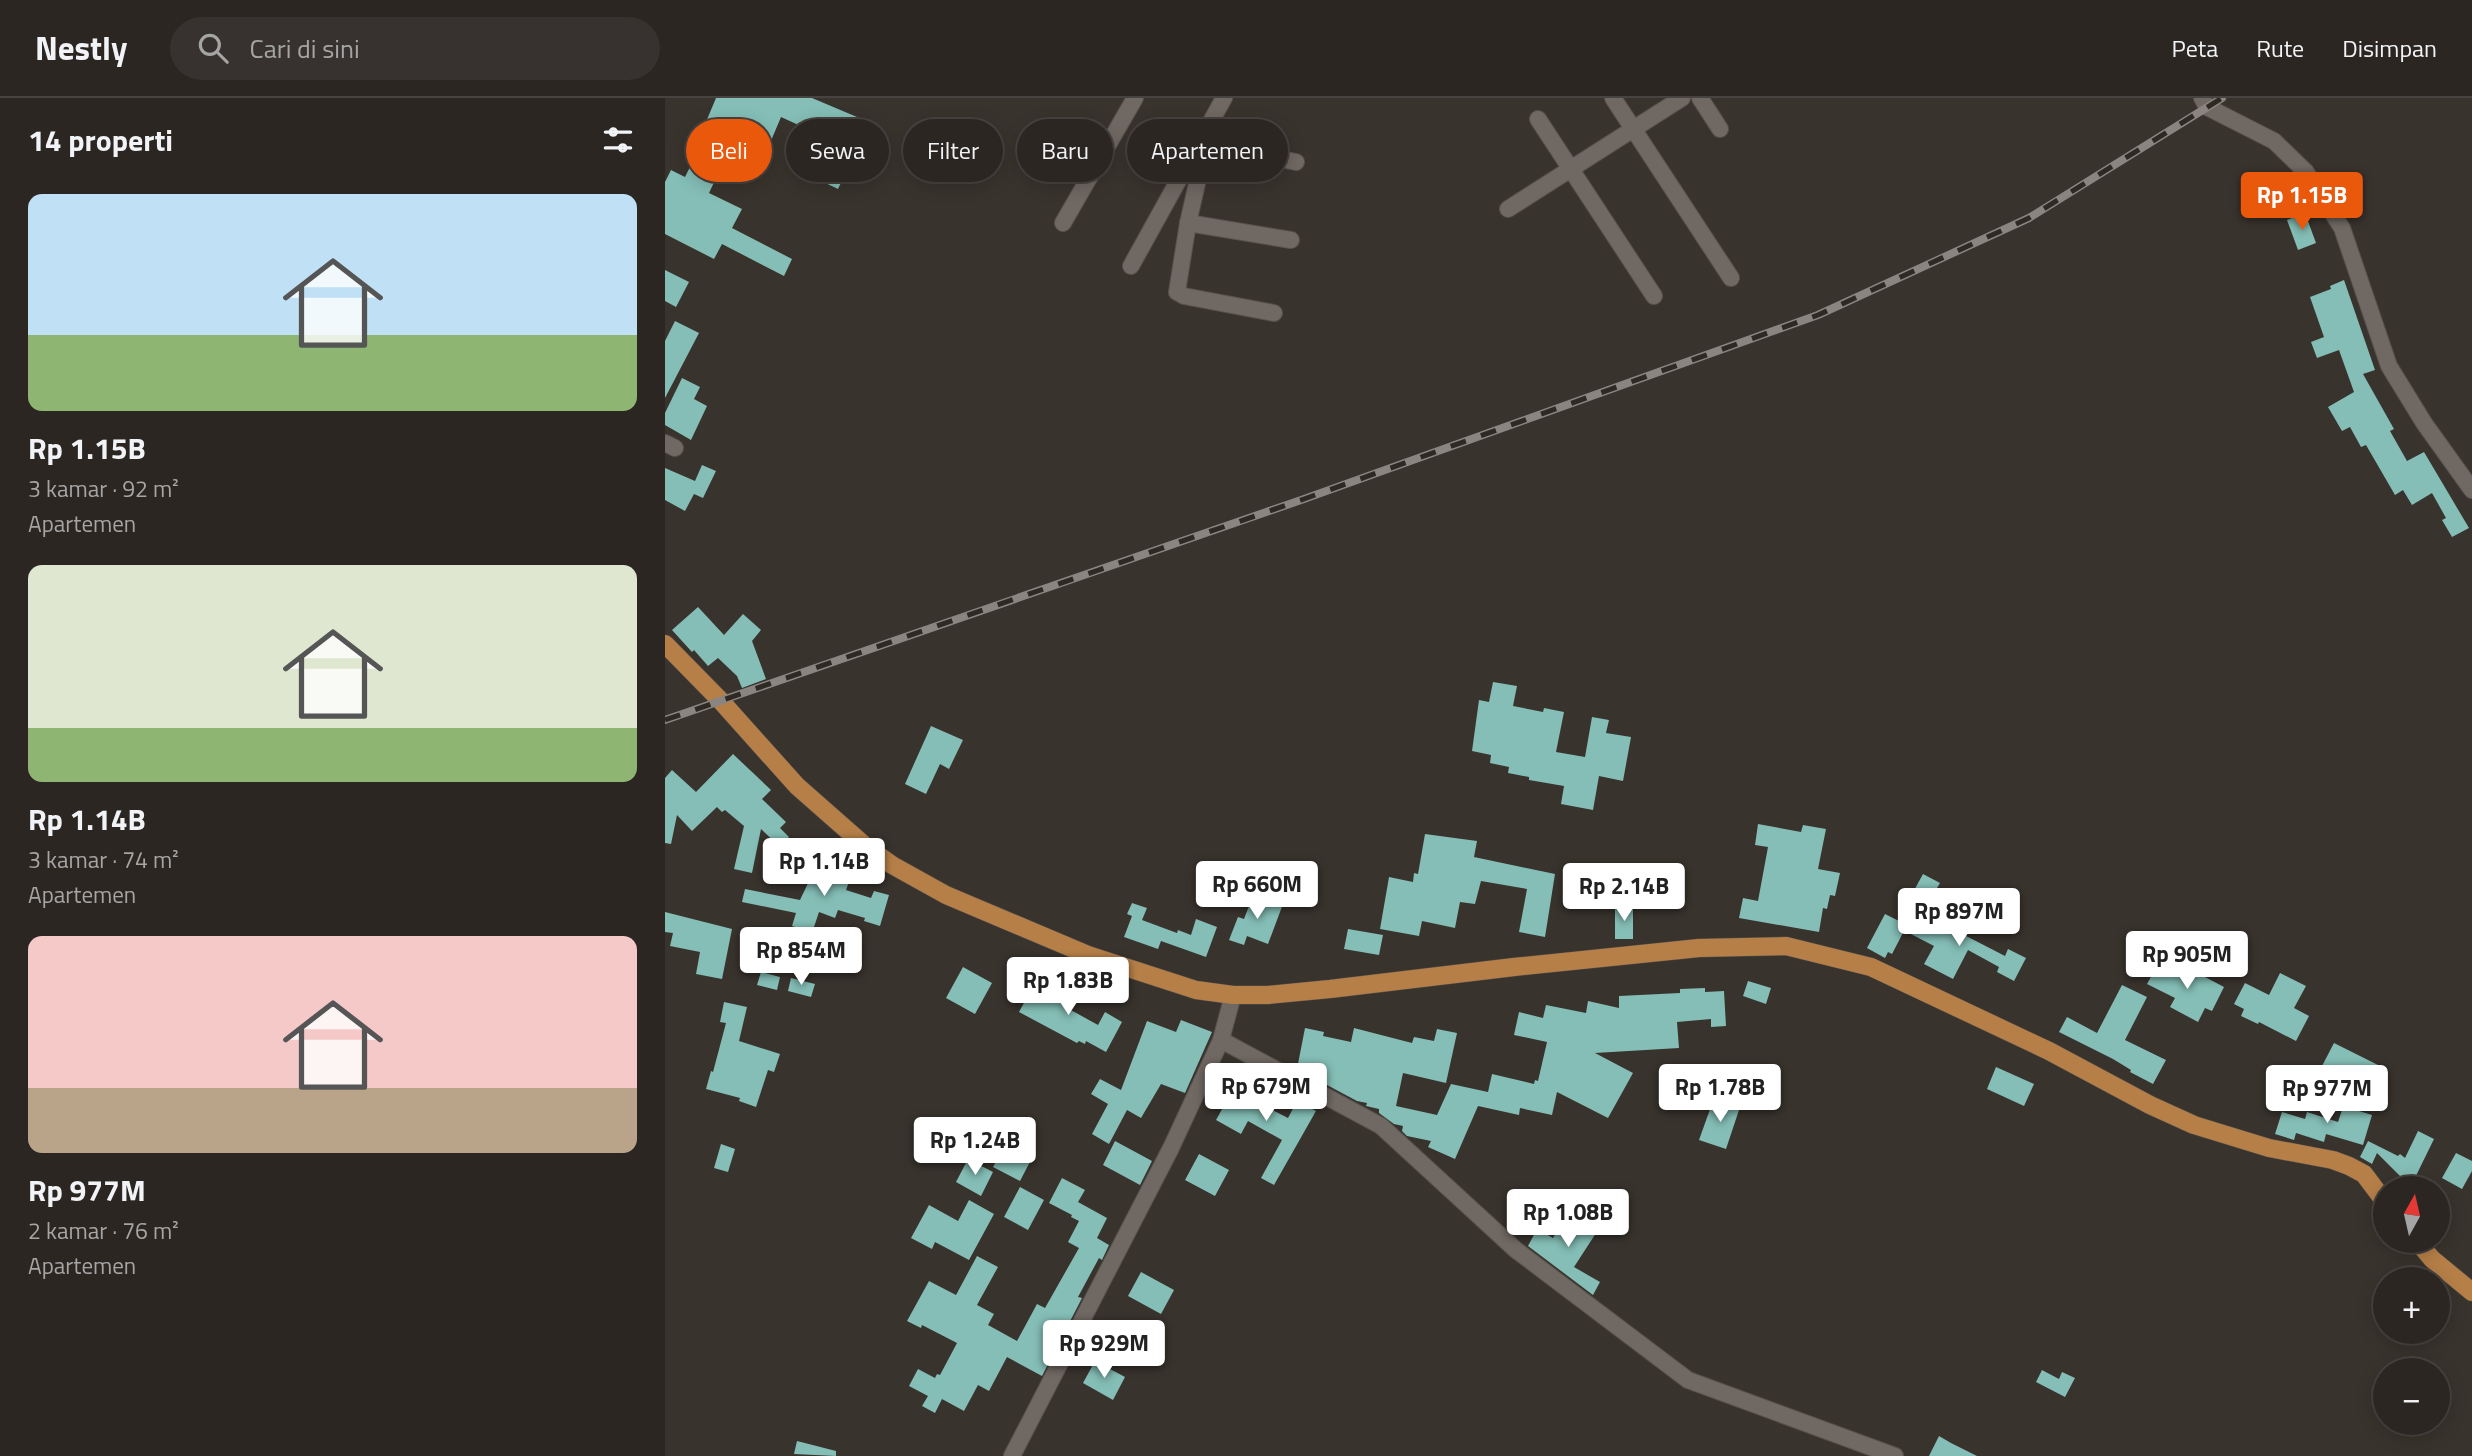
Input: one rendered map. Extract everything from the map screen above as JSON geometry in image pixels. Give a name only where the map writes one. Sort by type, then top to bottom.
[{"type":"main road","points":[[665,644],[720,700],[797,786],[864,845],[892,865],[946,895],[1087,955],[1196,990],[1233,995],[1268,995],[1699,948],[1786,946],[1871,967],[2049,1051],[2150,1105],[2194,1125],[2269,1148],[2333,1160],[2364,1174],[2373,1186]]},
{"type":"main road","points":[[2427,1253],[2472,1292]]},
{"type":"street","points":[[1063,223],[1135,98]]},
{"type":"street","points":[[1214,119],[1224,98]]},
{"type":"street","points":[[1613,98],[1731,278]]},
{"type":"street","points":[[1508,209],[1682,98]]},
{"type":"street","points":[[1700,98],[1720,129]]},
{"type":"street","points":[[2202,98],[2207,107],[2274,141],[2306,172],[2342,228],[2389,366],[2424,423],[2472,490]]},
{"type":"street","points":[[1538,119],[1654,296]]},
{"type":"street","points":[[1288,160],[1296,162]]},
{"type":"street","points":[[1131,266],[1181,182]]},
{"type":"street","points":[[1196,182],[1177,292],[1184,296],[1274,313]]},
{"type":"street","points":[[1188,223],[1291,240]]},
{"type":"street","points":[[1012,1456],[1171,1148],[1221,1040],[1233,995]]},
{"type":"street","points":[[1221,1040],[1381,1126],[1516,1250],[1688,1380],[1895,1456]]},
{"type":"building","points":[[716,98],[812,98],[862,119],[786,119],[781,117],[772,138],[772,119],[707,119]]},
{"type":"building","points":[[671,170],[685,177],[686,175],[686,182],[714,182],[709,193],[742,209],[732,228],[792,259],[784,276],[722,244],[714,259],[665,234],[665,182]]},
{"type":"building","points":[[823,182],[841,182],[838,189]]},
{"type":"building","points":[[2305,213],[2316,243],[2298,250],[2287,220]]},
{"type":"building","points":[[665,270],[689,282],[676,307],[665,301]]},
{"type":"building","points":[[2344,280],[2375,370],[2363,374],[2394,429],[2390,431],[2407,461],[2424,452],[2469,528],[2452,537],[2442,520],[2446,518],[2432,493],[2412,505],[2403,490],[2395,495],[2366,445],[2361,447],[2350,427],[2342,431],[2328,407],[2354,392],[2339,350],[2317,358],[2311,342],[2324,337],[2310,297],[2331,289],[2330,286]]},
{"type":"building","points":[[675,321],[699,333],[665,398],[665,341]]},
{"type":"building","points":[[682,378],[700,387],[694,399],[707,406],[691,440],[665,425],[665,413]]},
{"type":"building","points":[[702,465],[716,471],[703,498],[694,494],[685,511],[665,500],[665,468],[695,481]]},
{"type":"building","points":[[698,607],[724,635],[743,614],[761,630],[752,641],[766,679],[742,688],[737,676],[718,658],[708,666],[694,650],[692,652],[672,630]]},
{"type":"building","points":[[1493,682],[1517,686],[1513,706],[1543,712],[1544,708],[1564,712],[1556,752],[1585,757],[1592,717],[1609,720],[1606,733],[1631,737],[1623,781],[1599,776],[1593,810],[1561,804],[1564,786],[1508,773],[1509,767],[1490,763],[1491,755],[1472,751],[1479,700],[1489,702]]},
{"type":"building","points":[[931,726],[963,740],[949,769],[940,764],[926,794],[905,784]]},
{"type":"building","points":[[733,754],[771,790],[762,799],[786,822],[780,828],[789,837],[779,846],[761,829],[752,873],[734,869],[744,826],[725,810],[722,812],[717,807],[692,831],[677,815],[671,844],[665,843],[665,778],[672,770],[696,792]]},
{"type":"building","points":[[1758,824],[1801,832],[1803,825],[1826,829],[1818,869],[1840,873],[1835,896],[1830,895],[1827,909],[1823,908],[1819,932],[1739,918],[1743,898],[1758,901],[1768,847],[1755,845]]},
{"type":"building","points":[[1425,834],[1477,841],[1474,857],[1555,874],[1545,937],[1519,932],[1527,889],[1481,881],[1475,904],[1460,902],[1455,928],[1422,921],[1419,936],[1380,929],[1389,877],[1413,882],[1414,873],[1418,874]]},
{"type":"building","points":[[822,854],[835,860],[833,864],[853,871],[846,890],[871,898],[874,891],[889,895],[880,926],[864,921],[865,918],[838,910],[835,918],[819,912],[812,933],[792,926],[796,913],[742,902],[745,889],[800,900]]},
{"type":"building","points":[[1923,874],[1940,883],[1927,905],[1911,896]]},
{"type":"building","points":[[1254,893],[1283,904],[1268,944],[1247,936],[1244,945],[1229,940],[1238,917],[1244,919]]},
{"type":"building","points":[[1132,903],[1147,908],[1142,920],[1177,933],[1178,930],[1191,935],[1196,919],[1217,927],[1206,957],[1161,941],[1158,949],[1124,937],[1132,916],[1127,914]]},
{"type":"building","points":[[1615,907],[1633,907],[1633,939],[1615,939]]},
{"type":"building","points":[[1920,909],[1941,920],[1939,922],[2005,956],[2008,949],[2026,958],[2014,981],[1997,972],[1999,967],[1968,950],[1953,979],[1924,964],[1934,946],[1907,932]]},
{"type":"building","points":[[665,912],[732,929],[722,979],[696,974],[700,952],[670,946],[673,933],[665,932]]},
{"type":"building","points":[[1885,914],[1907,925],[1892,954],[1888,952],[1885,958],[1867,948]]},
{"type":"building","points":[[1348,929],[1383,935],[1379,955],[1344,949]]},
{"type":"building","points":[[2159,962],[2186,977],[2190,969],[2224,987],[2212,1011],[2205,1008],[2198,1022],[2170,1007],[2175,998],[2147,984]]},
{"type":"building","points":[[963,967],[992,983],[975,1014],[946,998]]},
{"type":"building","points":[[761,972],[780,977],[777,990],[757,985]]},
{"type":"building","points":[[2280,973],[2306,986],[2294,1008],[2309,1016],[2296,1041],[2241,1016],[2244,1009],[2234,1004],[2245,983],[2269,995]]},
{"type":"building","points":[[791,978],[815,984],[811,997],[788,991]]},
{"type":"building","points":[[1037,979],[1075,998],[1069,1009],[1098,1025],[1105,1012],[1122,1022],[1106,1052],[1086,1041],[1085,1044],[1079,1041],[1077,1043],[1019,1012]]},
{"type":"building","points":[[1748,981],[1771,988],[1766,1004],[1743,996]]},
{"type":"building","points":[[2122,985],[2147,997],[2125,1040],[2166,1060],[2153,1084],[2113,1059],[2059,1032],[2067,1017],[2097,1033]]},
{"type":"building","points":[[1705,988],[1705,992],[1724,991],[1726,1026],[1711,1027],[1711,1019],[1677,1022],[1679,1048],[1595,1053],[1633,1073],[1608,1118],[1557,1092],[1552,1115],[1520,1108],[1519,1115],[1478,1106],[1455,1159],[1428,1147],[1431,1141],[1407,1136],[1402,1131],[1403,1126],[1394,1124],[1379,1113],[1379,1109],[1366,1106],[1367,1103],[1357,1101],[1297,1069],[1305,1028],[1324,1032],[1323,1036],[1351,1042],[1354,1028],[1412,1043],[1414,1037],[1434,1041],[1437,1029],[1457,1033],[1446,1083],[1403,1073],[1396,1106],[1437,1115],[1451,1084],[1488,1092],[1492,1074],[1534,1084],[1535,1080],[1538,1081],[1547,1042],[1514,1035],[1519,1012],[1543,1018],[1546,1005],[1586,1013],[1588,1001],[1619,1008],[1619,996],[1680,993],[1680,989]]},
{"type":"building","points":[[724,1002],[747,1007],[739,1041],[780,1054],[774,1072],[768,1070],[756,1107],[739,1101],[740,1098],[706,1089],[726,1023],[720,1022]]},
{"type":"building","points":[[1181,1020],[1212,1032],[1185,1093],[1161,1084],[1141,1118],[1127,1110],[1109,1144],[1092,1134],[1108,1104],[1091,1094],[1100,1079],[1121,1090],[1147,1021],[1176,1032]]},
{"type":"building","points":[[2334,1043],[2378,1065],[2368,1084],[2343,1071],[2340,1075],[2322,1066]]},
{"type":"building","points":[[1996,1067],[2034,1084],[2024,1106],[1987,1089]]},
{"type":"building","points":[[1240,1077],[1265,1091],[1259,1103],[1288,1118],[1297,1101],[1316,1111],[1274,1185],[1261,1178],[1282,1140],[1248,1121],[1241,1134],[1216,1120]]},
{"type":"building","points":[[1714,1098],[1740,1107],[1726,1149],[1699,1140]]},
{"type":"building","points":[[2345,1101],[2360,1106],[2359,1111],[2372,1115],[2363,1145],[2326,1134],[2324,1142],[2296,1133],[2294,1140],[2275,1134],[2282,1112],[2305,1119],[2307,1112],[2338,1122]]},
{"type":"building","points":[[2418,1131],[2434,1139],[2416,1176],[2400,1176],[2377,1153],[2372,1164],[2360,1157],[2368,1141],[2405,1158]]},
{"type":"building","points":[[1115,1141],[1152,1161],[1140,1185],[1103,1165]]},
{"type":"building","points":[[1007,1142],[1033,1156],[1020,1181],[993,1167]]},
{"type":"building","points":[[721,1144],[735,1149],[728,1172],[714,1168]]},
{"type":"building","points":[[2456,1153],[2472,1161],[2472,1171],[2462,1189],[2450,1182],[2450,1176],[2443,1176]]},
{"type":"building","points":[[1199,1154],[1229,1170],[1215,1196],[1185,1180]]},
{"type":"building","points":[[968,1159],[993,1172],[981,1196],[956,1182]]},
{"type":"building","points":[[1062,1178],[1085,1190],[1078,1202],[1107,1218],[1097,1238],[1109,1245],[1078,1297],[1082,1298],[1042,1376],[1007,1357],[989,1391],[978,1385],[964,1411],[942,1399],[935,1413],[922,1406],[928,1396],[909,1386],[918,1369],[935,1378],[937,1374],[940,1375],[957,1343],[922,1325],[921,1328],[907,1321],[929,1281],[956,1295],[977,1256],[998,1267],[977,1305],[994,1314],[988,1325],[1017,1341],[1037,1304],[1045,1308],[1079,1248],[1068,1242],[1079,1221],[1049,1203]]},
{"type":"building","points":[[1020,1187],[1044,1200],[1028,1230],[1004,1217]]},
{"type":"building","points":[[969,1200],[994,1214],[969,1260],[935,1242],[932,1249],[911,1238],[929,1205],[958,1221]]},
{"type":"building","points":[[1569,1212],[1598,1230],[1574,1267],[1600,1282],[1593,1295],[1528,1246],[1537,1229],[1553,1238]]},
{"type":"building","points":[[1141,1272],[1174,1290],[1161,1314],[1128,1296]]},
{"type":"building","points":[[1095,1361],[1125,1377],[1113,1400],[1083,1383]]},
{"type":"building","points":[[2042,1370],[2059,1379],[2062,1372],[2075,1378],[2065,1397],[2036,1382]]},
{"type":"building","points":[[1939,1436],[1951,1443],[1977,1456],[1929,1456]]},
{"type":"building","points":[[797,1441],[836,1451],[836,1456],[794,1454]]},
{"type":"railway","points":[[665,720],[1304,499],[1818,315],[2029,218],[2222,98]]}]
